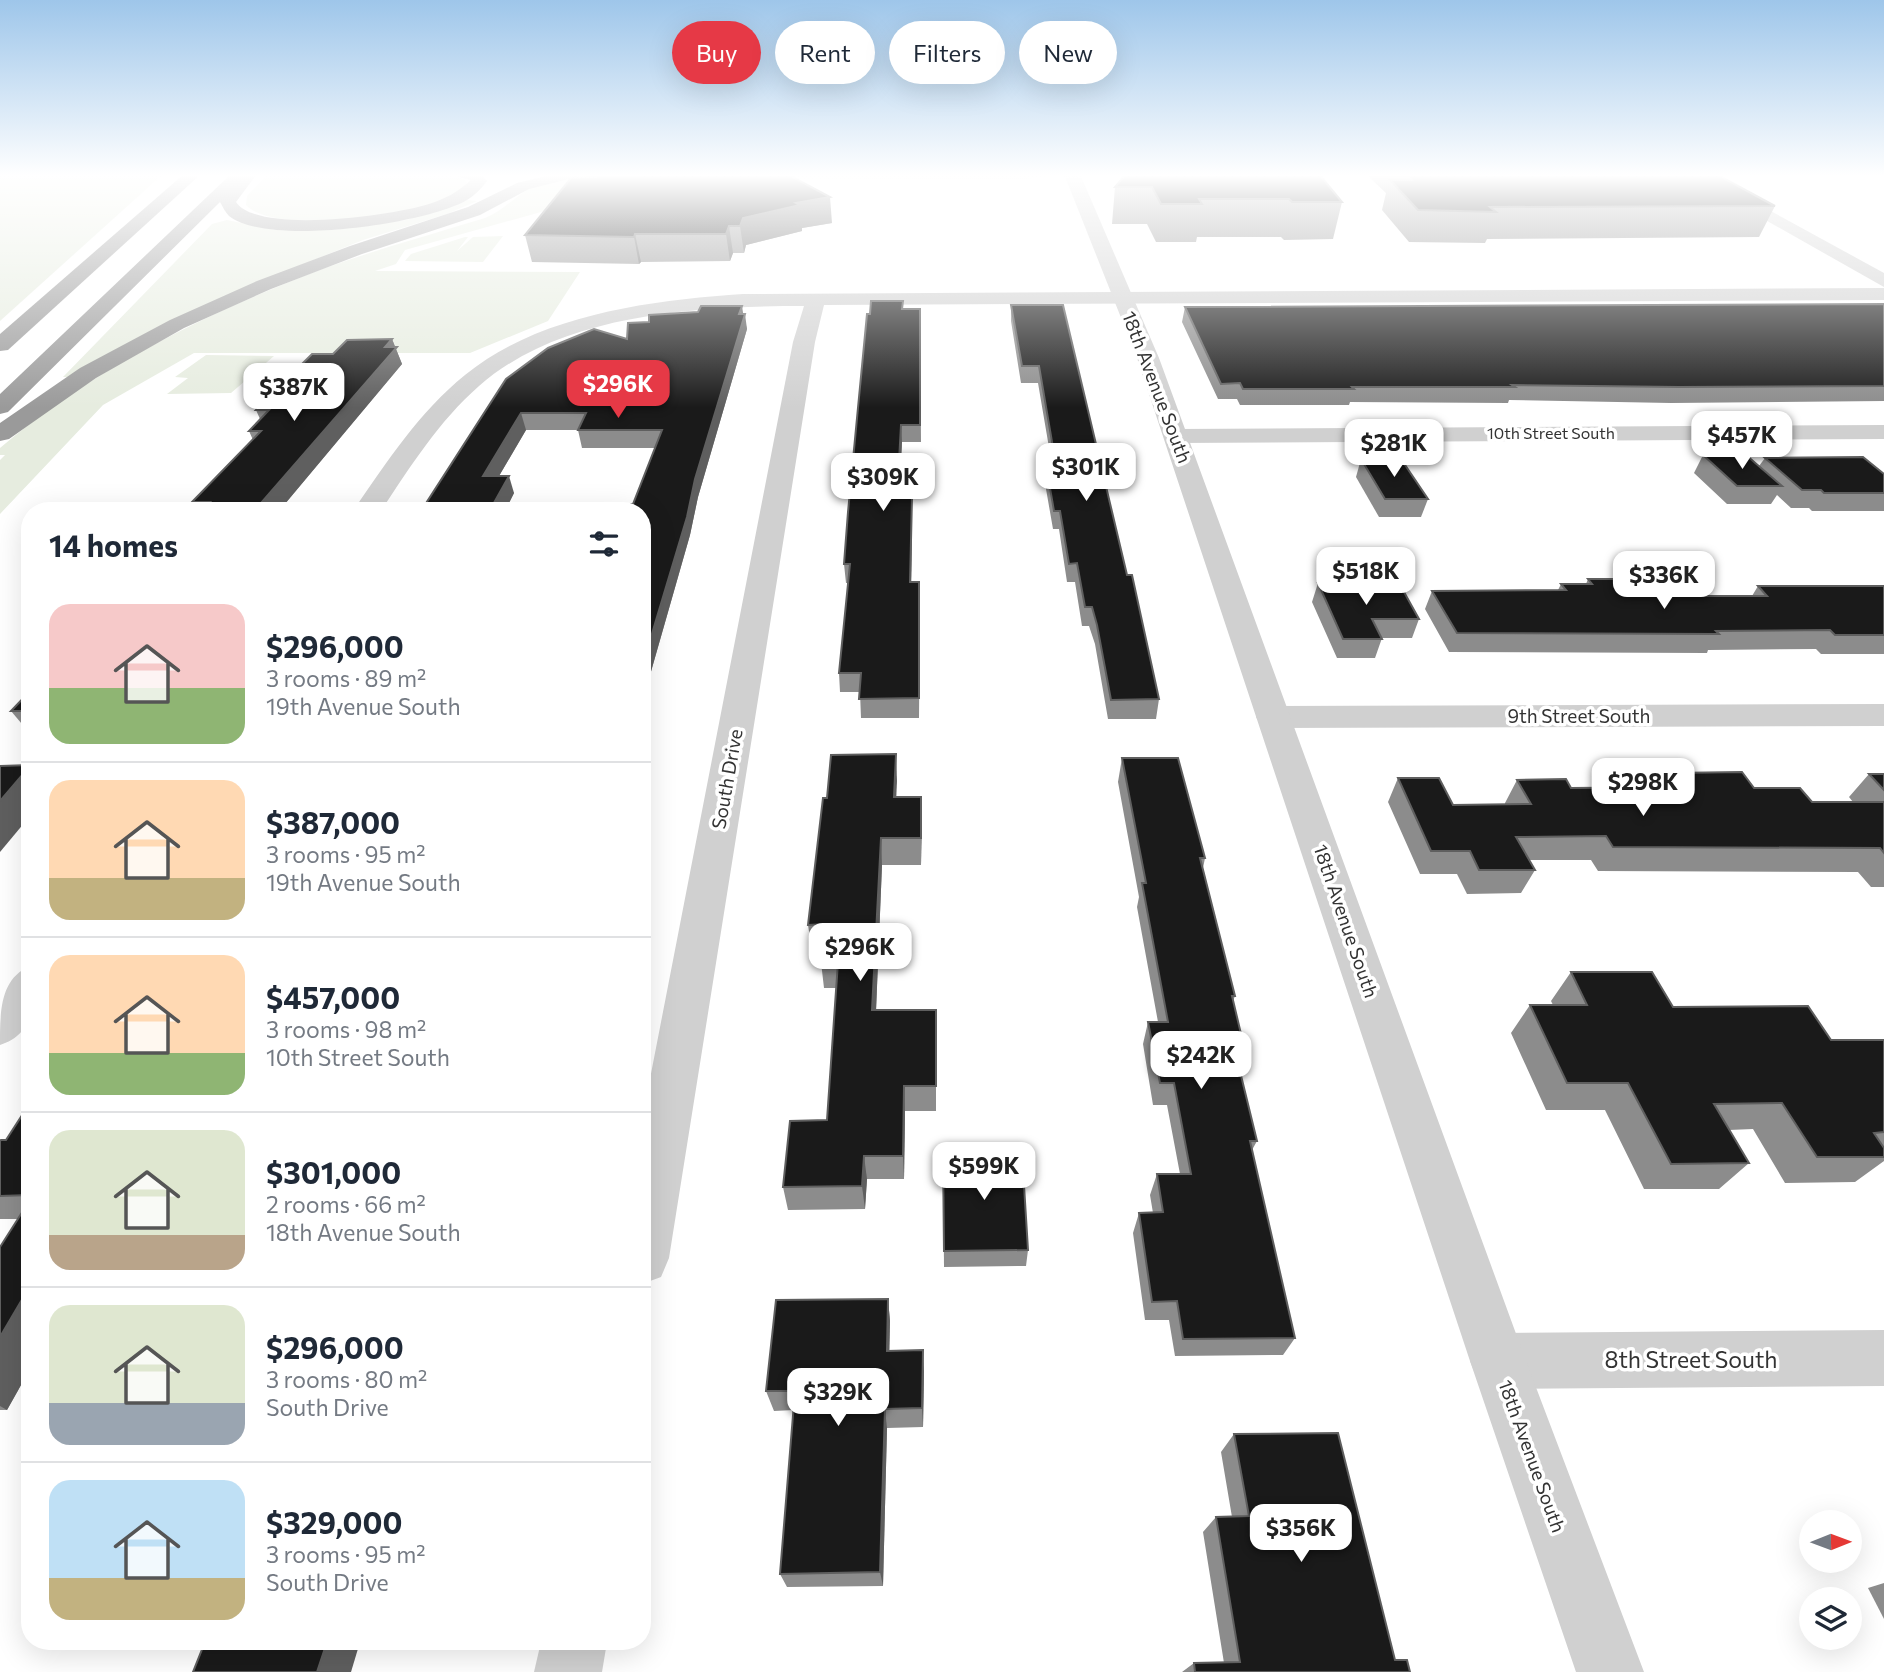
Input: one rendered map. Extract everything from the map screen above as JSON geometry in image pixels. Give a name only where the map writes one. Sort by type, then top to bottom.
[{"type":"highway","points":[[0,345],[105,252]]},
{"type":"highway","points":[[0,407],[162,252]]},
{"type":"highway","points":[[0,434],[88,373],[177,324],[275,281],[351,252]]},
{"type":"street","name":"18th Avenue South","points":[[1104,252],[1177,436],[1498,1361],[1610,1672]]},
{"type":"street","points":[[1832,252],[1884,281]]},
{"type":"street","points":[[374,502],[448,404],[491,365],[525,347],[567,330],[632,311],[679,303],[1884,294]]},
{"type":"street","name":"South Drive","points":[[651,1207],[802,355],[815,300]]},
{"type":"street","name":"10th Street South","points":[[1177,436],[1884,432]]},
{"type":"street","name":"9th Street South","points":[[1273,717],[1884,715]]},
{"type":"street","points":[[0,1026],[21,997]]},
{"type":"street","name":"8th Street South","points":[[1498,1361],[1884,1358]]},
{"type":"street","points":[[568,1672],[572,1650]]},
{"type":"shaded area","points":[[0,252],[76,252],[0,321]]},
{"type":"shaded area","points":[[185,252],[333,252],[247,287],[72,377],[63,377]]},
{"type":"shaded area","points":[[374,252],[404,252],[396,264],[375,271],[580,272],[548,321],[470,353],[194,353],[103,405],[0,514],[0,460],[5,455],[0,455],[0,448],[32,422],[66,397],[138,353],[251,298]]},
{"type":"shaded area","points":[[491,252],[483,262],[405,261],[411,254]]},
{"type":"shaded area","points":[[206,355],[274,356],[231,393],[167,394],[188,378],[175,377]]},
{"type":"building","points":[[871,301],[903,301],[902,309],[920,309],[920,425],[901,425],[897,498],[912,498],[910,582],[919,582],[919,698],[859,699],[861,673],[839,673],[850,564],[844,564],[848,512],[867,314],[870,314]]},
{"type":"building","points":[[1884,304],[1884,386],[1512,385],[1515,387],[1352,387],[1354,389],[1243,389],[1240,383],[1221,384],[1185,307]]},
{"type":"building","points":[[1011,305],[1063,305],[1127,575],[1132,575],[1159,699],[1111,700],[1092,607],[1085,607],[1077,563],[1069,564],[1060,511],[1054,511],[1047,471],[1057,471],[1039,366],[1022,366]]},
{"type":"building","points":[[701,306],[742,306],[739,314],[745,314],[651,637],[651,502],[634,502],[662,430],[578,430],[586,413],[521,413],[483,476],[509,476],[494,502],[427,502],[506,379],[548,348],[594,329],[627,339],[628,323],[649,322],[649,315],[698,312]]},
{"type":"building","points":[[392,339],[385,347],[397,347],[262,502],[192,502],[261,431],[249,431],[269,410],[256,410],[312,354],[333,354],[347,340]]},
{"type":"building","points":[[1703,455],[1746,455],[1782,486],[1737,486]]},
{"type":"building","points":[[1863,457],[1884,474],[1884,493],[1824,493],[1821,490],[1802,490],[1765,458]]},
{"type":"building","points":[[1361,459],[1401,459],[1428,499],[1385,499]]},
{"type":"building","points":[[1588,579],[1630,579],[1645,596],[1767,596],[1758,586],[1884,586],[1884,635],[1835,635],[1830,630],[1716,631],[1719,634],[1457,633],[1432,591],[1566,590],[1561,584],[1592,584]]},
{"type":"building","points":[[1318,583],[1399,583],[1419,619],[1372,619],[1382,639],[1343,639]]},
{"type":"building","points":[[21,700],[21,711],[11,711]]},
{"type":"building","points":[[896,754],[894,797],[921,797],[921,838],[881,838],[872,1010],[936,1010],[936,1086],[904,1086],[903,1156],[864,1156],[862,1186],[783,1187],[790,1121],[827,1120],[838,962],[821,962],[824,924],[808,925],[823,798],[827,798],[831,755]]},
{"type":"building","points":[[1122,758],[1178,758],[1205,858],[1200,858],[1235,996],[1232,996],[1246,1055],[1236,1055],[1257,1141],[1250,1141],[1295,1338],[1183,1339],[1177,1301],[1152,1302],[1139,1213],[1163,1212],[1157,1174],[1191,1174],[1174,1083],[1160,1083],[1148,1022],[1168,1022],[1142,883],[1146,883]]},
{"type":"building","points":[[21,765],[21,776],[0,801],[0,766]]},
{"type":"building","points":[[1742,772],[1754,788],[1800,788],[1812,802],[1884,802],[1884,853],[1880,848],[1613,847],[1606,836],[1516,837],[1535,870],[1479,870],[1470,851],[1431,851],[1398,778],[1439,778],[1453,805],[1531,804],[1517,780],[1566,779],[1571,788],[1682,787],[1672,773]]},
{"type":"building","points":[[1869,774],[1884,774],[1884,790]]},
{"type":"building","points":[[1571,972],[1652,972],[1673,1007],[1808,1006],[1831,1040],[1884,1040],[1884,1132],[1874,1133],[1884,1148],[1884,1157],[1817,1157],[1782,1103],[1714,1104],[1749,1163],[1671,1164],[1628,1083],[1567,1083],[1530,1005],[1587,1005]]},
{"type":"building","points":[[21,1117],[21,1195],[0,1196],[0,1141],[6,1140]]},
{"type":"building","points":[[943,1153],[1022,1153],[1028,1250],[944,1251]]},
{"type":"building","points":[[21,1214],[21,1301],[0,1337],[0,1247]]},
{"type":"building","points":[[888,1299],[887,1351],[923,1350],[922,1408],[885,1409],[880,1572],[780,1574],[795,1391],[766,1391],[776,1300]]},
{"type":"building","points":[[1338,1433],[1395,1660],[1407,1660],[1410,1672],[1195,1672],[1194,1663],[1240,1662],[1216,1517],[1249,1516],[1234,1434]]},
{"type":"building","points":[[202,1650],[324,1650],[317,1672],[193,1672]]}]
